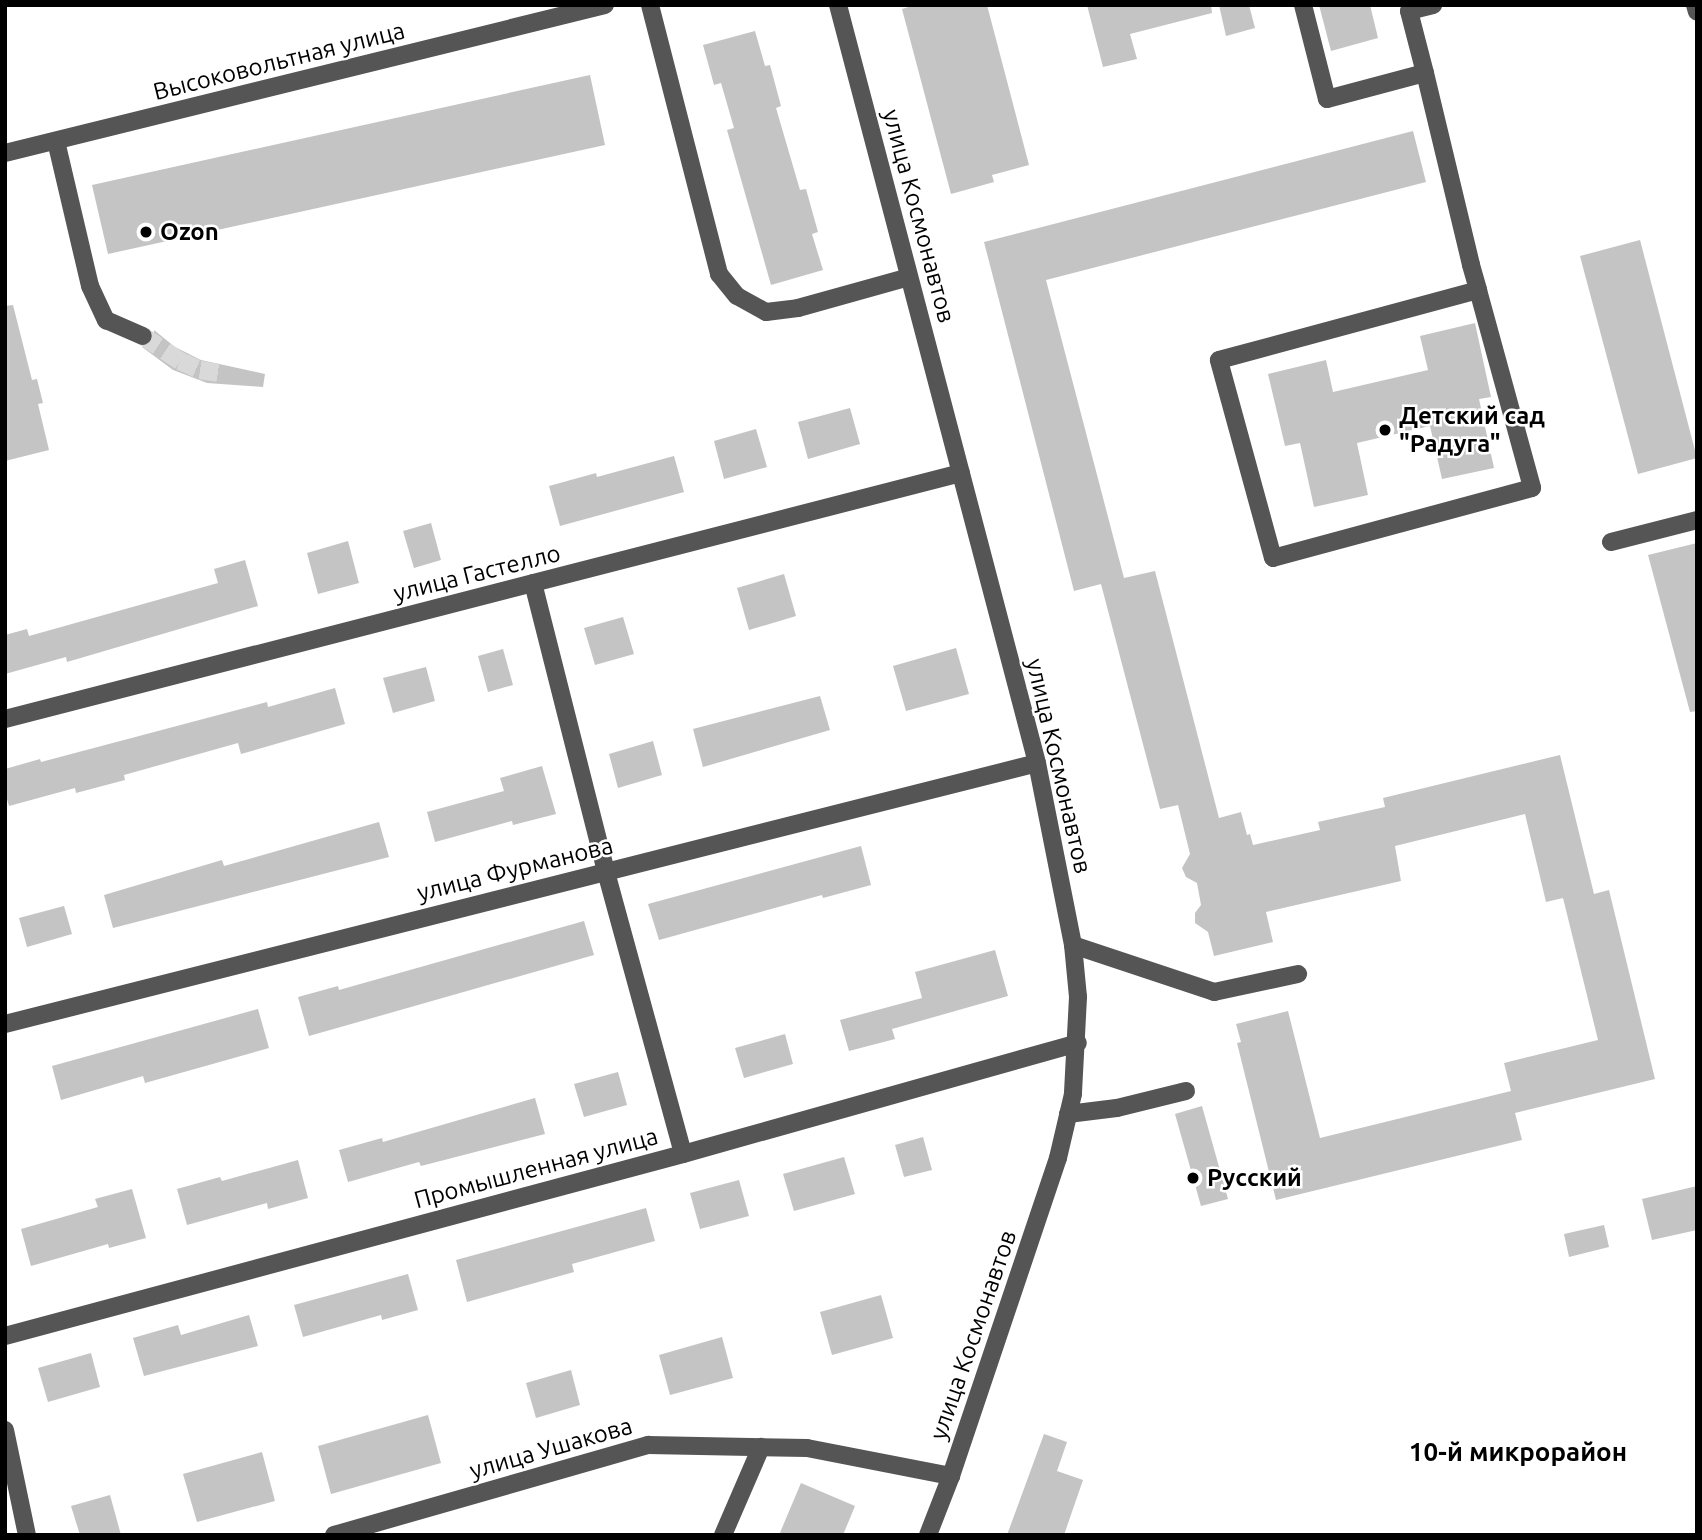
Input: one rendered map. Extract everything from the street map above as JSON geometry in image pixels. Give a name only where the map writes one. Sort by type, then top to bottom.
[{"type":"street","name":"Высоковольтная улица","points":[[5,153],[606,5]]},
{"type":"street","points":[[650,5],[719,274],[737,296],[766,312],[799,309],[909,277]]},
{"type":"street","name":"улица Космонавтов","points":[[838,5],[1037,763],[1073,945],[1078,997],[1078,1043],[1068,1114],[1058,1158],[951,1476],[928,1535]]},
{"type":"street","points":[[1303,5],[1327,99],[1425,73]]},
{"type":"street","points":[[1433,5],[1409,11],[1478,290],[1532,488],[1273,558],[1219,360],[1478,290]]},
{"type":"street","points":[[1695,5],[1697,12]]},
{"type":"street","points":[[55,141],[90,286],[106,320],[143,336]]},
{"type":"street","name":"улица Гастелло","points":[[5,719],[961,473]]},
{"type":"street","points":[[1611,542],[1697,520]]},
{"type":"street","points":[[533,583],[606,872],[683,1154]]},
{"type":"street","name":"улица Фурманова","points":[[5,1024],[1037,763]]},
{"type":"street","points":[[1073,945],[1214,992],[1298,974]]},
{"type":"street","name":"Промышленная улица","points":[[5,1336],[683,1154],[1078,1043]]},
{"type":"street","points":[[1068,1114],[1117,1108],[1186,1091]]},
{"type":"street","points":[[5,1430],[27,1535]]},
{"type":"street","name":"улица Ушакова","points":[[334,1535],[380,1530],[648,1445],[807,1448],[951,1476]]},
{"type":"street","points":[[723,1535],[761,1447]]},
{"type":"building","points":[[915,5],[987,5],[1029,165],[992,175],[994,182],[951,194],[902,9]]},
{"type":"building","points":[[1087,5],[1211,5],[1212,13],[1130,34],[1137,59],[1103,67]]},
{"type":"building","points":[[1219,5],[1249,5],[1255,28],[1226,36]]},
{"type":"building","points":[[1319,5],[1370,5],[1378,38],[1331,51]]},
{"type":"building","points":[[755,31],[765,66],[770,65],[781,106],[776,108],[800,190],[806,189],[818,232],[812,234],[823,270],[771,285],[727,130],[734,128],[721,83],[714,85],[703,45]]},
{"type":"building","points":[[590,75],[605,145],[108,254],[92,185]]},
{"type":"building","points":[[1413,131],[1426,182],[1046,280],[1124,578],[1155,571],[1219,818],[1241,812],[1247,835],[1250,834],[1253,845],[1320,830],[1318,822],[1385,807],[1383,798],[1560,755],[1594,894],[1609,890],[1655,1079],[1515,1113],[1522,1140],[1276,1200],[1237,1043],[1241,1042],[1236,1024],[1288,1011],[1320,1138],[1511,1091],[1504,1063],[1598,1040],[1563,898],[1546,902],[1525,814],[1395,846],[1401,881],[1266,912],[1273,942],[1214,956],[1208,932],[1195,923],[1195,913],[1201,905],[1197,883],[1186,877],[1182,868],[1190,854],[1178,805],[1160,809],[1101,584],[1074,591],[984,242]]},
{"type":"building","points":[[1640,240],[1697,458],[1638,474],[1580,256]]},
{"type":"building","points":[[13,305],[32,380],[37,379],[43,403],[38,404],[49,450],[5,461],[5,306]]},
{"type":"building","points":[[1475,323],[1491,397],[1479,399],[1494,468],[1442,479],[1430,426],[1357,443],[1368,495],[1314,507],[1300,443],[1285,446],[1268,374],[1326,360],[1333,392],[1428,370],[1420,336]]},
{"type":"building","points":[[154,330],[175,347],[201,360],[265,374],[263,387],[207,383],[173,370],[142,347],[153,341]]},
{"type":"building","points":[[850,408],[860,444],[808,459],[798,422]]},
{"type":"building","points":[[756,429],[767,467],[724,479],[714,441]]},
{"type":"building","points":[[674,456],[684,492],[560,526],[549,486],[596,473],[597,477]]},
{"type":"building","points":[[431,523],[441,560],[414,568],[403,531]]},
{"type":"building","points":[[348,541],[359,583],[318,594],[307,553]]},
{"type":"building","points":[[1697,543],[1697,711],[1690,712],[1648,555]]},
{"type":"building","points":[[245,560],[258,606],[67,662],[66,657],[5,674],[5,635],[27,629],[29,636],[218,583],[214,569]]},
{"type":"building","points":[[784,574],[796,616],[749,630],[737,588]]},
{"type":"building","points":[[623,617],[634,654],[595,665],[584,628]]},
{"type":"building","points":[[956,648],[969,694],[906,711],[893,666]]},
{"type":"building","points":[[503,649],[513,685],[488,692],[478,656]]},
{"type":"building","points":[[426,667],[435,701],[393,713],[383,678]]},
{"type":"building","points":[[335,688],[345,724],[241,754],[238,743],[124,775],[125,780],[76,793],[75,788],[9,806],[5,792],[5,769],[40,759],[41,762],[267,702],[268,707]]},
{"type":"building","points":[[820,696],[830,730],[703,767],[693,729]]},
{"type":"building","points":[[653,741],[662,775],[618,788],[609,754]]},
{"type":"building","points":[[542,766],[556,814],[513,825],[512,821],[435,842],[427,812],[504,791],[500,778]]},
{"type":"building","points":[[379,822],[389,857],[113,928],[104,895],[222,860],[224,866]]},
{"type":"building","points":[[861,846],[871,885],[823,898],[822,895],[659,940],[648,904]]},
{"type":"building","points":[[64,906],[72,934],[27,947],[19,918]]},
{"type":"building","points":[[584,921],[594,955],[309,1036],[298,997],[338,986],[339,990]]},
{"type":"building","points":[[995,950],[1008,996],[892,1029],[895,1039],[849,1051],[840,1020],[922,998],[915,972]]},
{"type":"building","points":[[258,1009],[269,1048],[145,1083],[143,1076],[61,1100],[52,1066]]},
{"type":"building","points":[[785,1034],[793,1064],[744,1078],[735,1048]]},
{"type":"building","points":[[618,1072],[627,1105],[584,1117],[574,1084]]},
{"type":"building","points":[[535,1098],[545,1134],[421,1166],[419,1162],[348,1182],[339,1150],[382,1138],[383,1142]]},
{"type":"building","points":[[1202,1106],[1228,1199],[1201,1206],[1175,1114]]},
{"type":"building","points":[[923,1137],[932,1170],[904,1177],[895,1145]]},
{"type":"building","points":[[844,1157],[855,1194],[794,1211],[783,1174]]},
{"type":"building","points":[[298,1160],[308,1198],[268,1209],[267,1203],[187,1225],[177,1189],[220,1177],[222,1181]]},
{"type":"building","points":[[739,1180],[749,1216],[700,1229],[690,1193]]},
{"type":"building","points":[[1697,1186],[1697,1230],[1652,1240],[1642,1199]]},
{"type":"building","points":[[132,1189],[146,1238],[109,1248],[108,1244],[31,1266],[21,1229],[98,1207],[95,1199]]},
{"type":"building","points":[[646,1208],[655,1241],[572,1264],[574,1272],[467,1302],[456,1260]]},
{"type":"building","points":[[1604,1225],[1609,1247],[1569,1257],[1564,1234]]},
{"type":"building","points":[[408,1274],[418,1310],[382,1320],[381,1315],[303,1337],[294,1305]]},
{"type":"building","points":[[881,1295],[893,1338],[832,1355],[820,1312]]},
{"type":"building","points":[[249,1315],[258,1346],[144,1376],[133,1338],[178,1325],[181,1335]]},
{"type":"building","points":[[722,1337],[733,1378],[670,1395],[659,1355]]},
{"type":"building","points":[[91,1353],[100,1387],[48,1402],[38,1368]]},
{"type":"building","points":[[571,1370],[580,1405],[536,1418],[526,1383]]},
{"type":"building","points":[[428,1415],[441,1463],[331,1494],[318,1446]]},
{"type":"building","points":[[1044,1434],[1067,1442],[1057,1471],[1083,1480],[1064,1535],[1007,1535]]},
{"type":"building","points":[[262,1452],[275,1501],[197,1522],[183,1474]]},
{"type":"building","points":[[801,1483],[855,1506],[843,1535],[779,1535]]},
{"type":"building","points":[[110,1495],[121,1535],[80,1535],[71,1506]]},
{"type":"tunnel","points":[[143,336],[180,361],[200,370],[224,374]]},
{"type":"place","name":"Ozon","points":[[146,232]]},
{"type":"place","name":"Детский сад \"Радуга\"","points":[[1385,430]]},
{"type":"place","name":"Русский","points":[[1193,1178]]},
{"type":"district","name":"10-й микрорайон","points":[[1518,1452]]}]
